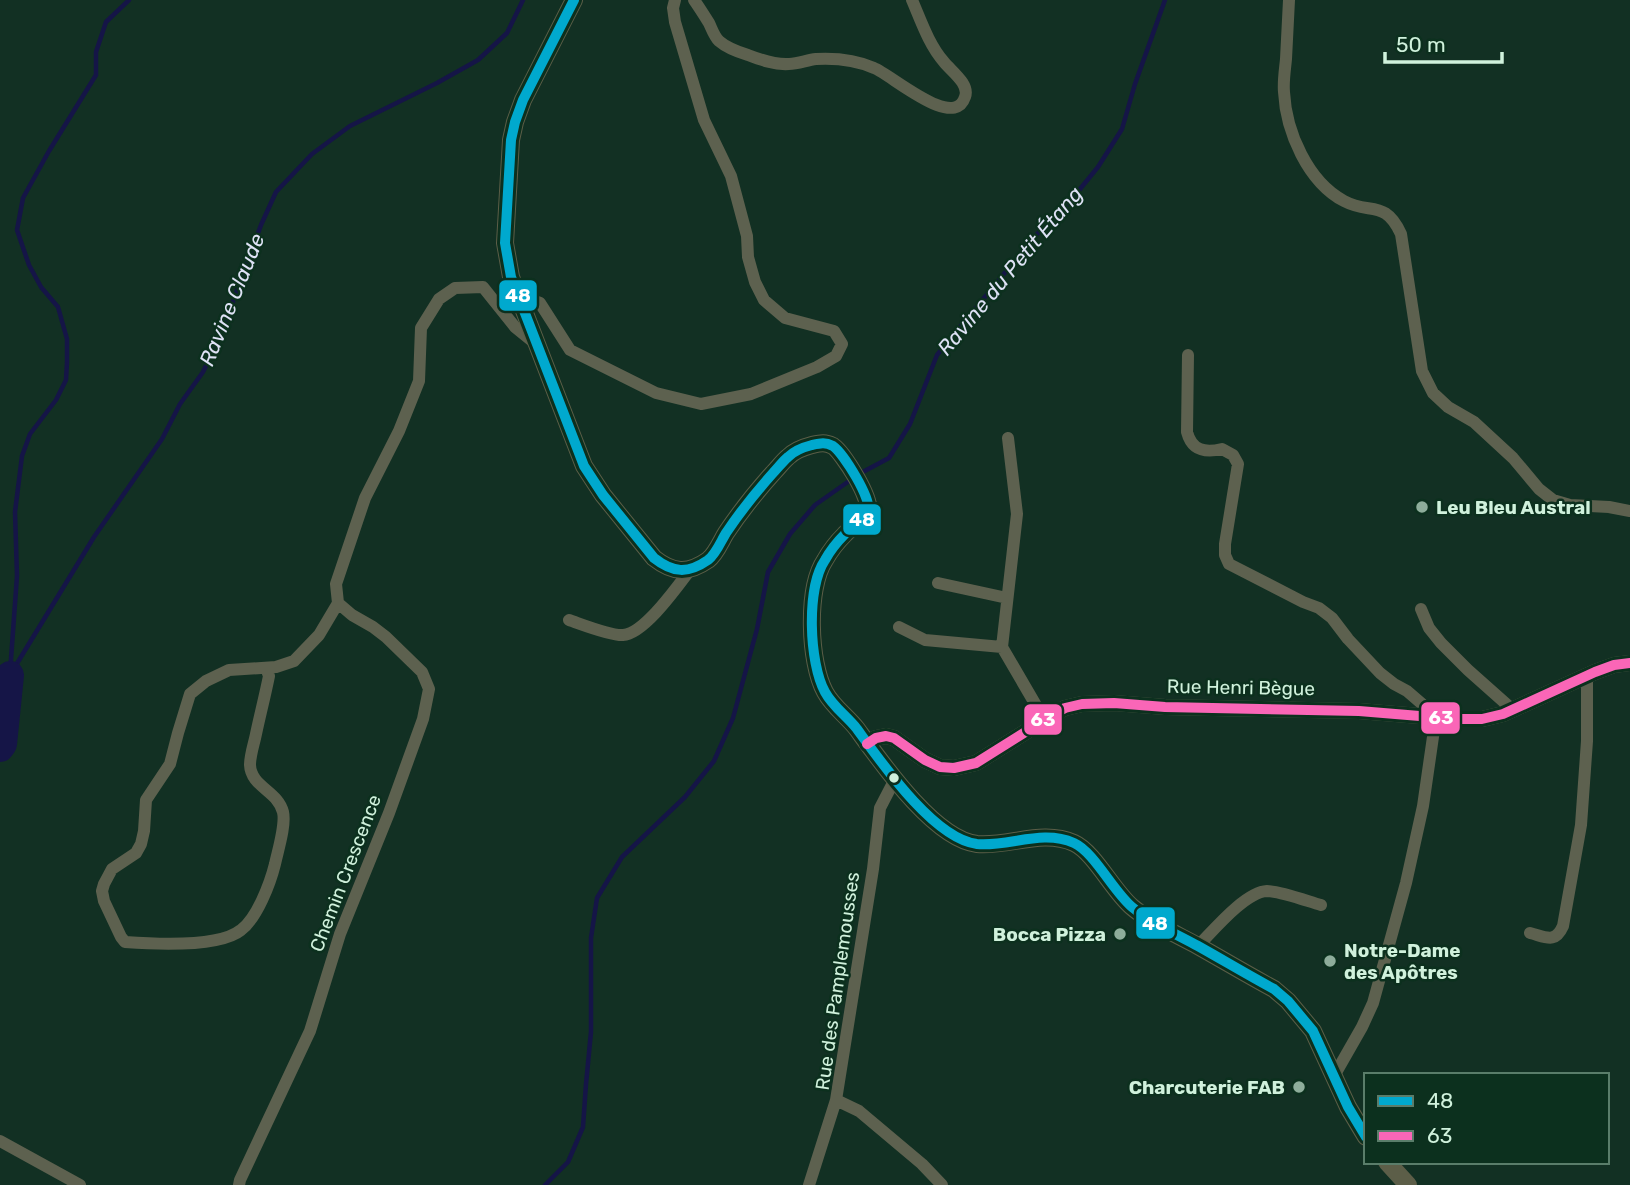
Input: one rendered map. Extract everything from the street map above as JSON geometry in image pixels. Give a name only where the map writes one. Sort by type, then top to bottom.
[{"type":"main road","points":[[574,0],[523,100],[515,122],[511,140],[505,243],[511,277],[568,429],[590,477],[654,558],[667,567],[690,570],[711,558],[746,506],[789,456],[805,447],[823,442],[834,447],[841,454],[870,507],[867,515],[845,534],[824,561],[814,592],[812,619],[819,680],[833,705],[846,716],[922,809],[950,834],[976,844],[1000,844],[1040,837],[1073,843],[1084,849],[1131,906],[1156,924],[1274,989],[1313,1031],[1348,1107],[1364,1134]]},
{"type":"main road","points":[[1389,1164],[1408,1185]]},
{"type":"street","points":[[518,295],[540,303],[569,351],[656,393],[701,404],[751,394],[817,367],[836,356],[842,344],[834,331],[785,318],[764,300],[755,282],[748,257],[747,236],[731,176],[704,120],[675,22],[675,0]]},
{"type":"street","points":[[694,0],[708,20],[716,39],[724,46],[768,62],[789,64],[838,59],[859,63],[894,79],[931,104],[954,108],[960,105],[966,92],[962,82],[942,60],[912,0]]},
{"type":"street","points":[[1289,0],[1284,91],[1293,133],[1315,178],[1331,193],[1346,203],[1379,209],[1395,220],[1401,234],[1422,371],[1433,393],[1448,407],[1474,422],[1513,457],[1539,489],[1553,500],[1570,505],[1609,506],[1630,511]]},
{"type":"street","points":[[266,668],[269,676],[250,767],[253,777],[261,787],[271,793],[284,814],[274,868],[257,909],[241,931],[230,936],[194,943],[125,942],[104,901],[103,884],[112,869],[136,853],[141,844],[146,800],[170,764],[190,694],[206,681],[229,670],[276,667],[294,661],[319,635],[338,603],[336,584],[365,498],[399,431],[419,381],[421,328],[439,299],[455,288],[483,287],[515,327],[537,344]]},
{"type":"street","points":[[1188,355],[1189,441],[1198,449],[1222,449],[1233,454],[1238,464],[1225,544],[1225,555],[1229,564],[1319,608],[1332,618],[1380,674],[1408,691],[1436,716],[1420,819],[1406,883],[1373,1003],[1334,1076]]},
{"type":"street","points":[[1008,438],[1017,514],[1002,647],[1044,719]]},
{"type":"street","points":[[569,620],[623,636],[656,614],[690,570]]},
{"type":"street","points":[[938,583],[1007,598]]},
{"type":"street","name":"Chemin Crescence","points":[[239,1185],[310,1031],[340,934],[389,813],[423,719],[429,689],[422,671],[386,637],[338,603]]},
{"type":"street","points":[[1422,609],[1429,628],[1441,643],[1513,710]]},
{"type":"street","points":[[899,627],[925,640],[1002,647]]},
{"type":"street","name":"Rue Henri Bègue","points":[[867,744],[876,738],[894,738],[925,760],[954,768],[976,763],[1065,708],[1114,703],[1165,707],[1359,710],[1482,719],[1503,715],[1614,665],[1630,663]]},
{"type":"street","points":[[1530,933],[1555,937],[1563,926],[1581,825],[1587,741],[1587,676]]},
{"type":"street","name":"Rue des Pamplemousses","points":[[895,779],[880,808],[873,869],[836,1100],[859,1111],[922,1164],[942,1185]]},
{"type":"street","points":[[1198,946],[1234,909],[1255,894],[1267,891],[1321,905]]},
{"type":"street","points":[[809,1185],[836,1100]]},
{"type":"street","points":[[0,1141],[80,1185]]},
{"type":"waterway","points":[[10,673],[17,576],[15,512],[22,456],[30,434],[56,400],[66,380],[67,362],[67,339],[58,307],[41,287],[29,265],[17,230],[23,198],[96,75],[96,52],[106,22],[129,0]]},
{"type":"waterway","name":"Ravine Claude","points":[[10,675],[94,537],[162,439],[180,404],[203,372],[220,337],[261,225],[276,192],[312,154],[350,126],[478,60],[507,33],[523,0]]},
{"type":"waterway","name":"Ravine du Petit Étang","points":[[859,474],[889,458],[910,424],[937,355],[1036,235],[1067,205],[1098,167],[1122,129],[1165,0]]},
{"type":"waterway","name":"Ravine du Petit Étang","points":[[545,1185],[568,1162],[583,1127],[591,1032],[591,938],[597,898],[622,857],[685,797],[714,761],[733,718],[757,629],[768,572],[790,534],[815,505],[852,479]]},
{"type":"waterway","points":[[0,748],[3,744],[10,675]]},
{"type":"transit line","name":"48","points":[[574,0],[523,100],[515,122],[511,140],[505,243],[511,277],[584,466],[603,495],[654,558],[674,569],[694,568],[711,557],[748,502],[784,460],[802,448],[815,444],[833,446],[856,477],[866,498],[868,512],[829,553],[815,588],[812,606],[813,645],[820,679],[832,702],[857,729],[910,797],[943,829],[960,839],[977,844],[1038,838],[1062,839],[1074,843],[1089,855],[1125,900],[1139,913],[1274,989],[1313,1031],[1348,1107],[1364,1134]]},
{"type":"transit line","name":"63","points":[[867,744],[876,738],[894,738],[925,760],[940,767],[954,768],[976,763],[1044,719],[1065,708],[1082,704],[1359,711],[1482,719],[1503,714],[1595,672],[1630,663]]},
{"type":"place","name":"Leu Bleu Austral","points":[[1422,507]]},
{"type":"place","name":"Bocca Pizza","points":[[1120,934]]},
{"type":"place","name":"Notre-Dame des Apôtres","points":[[1330,961]]},
{"type":"place","name":"Charcuterie FAB","points":[[1299,1087]]}]
